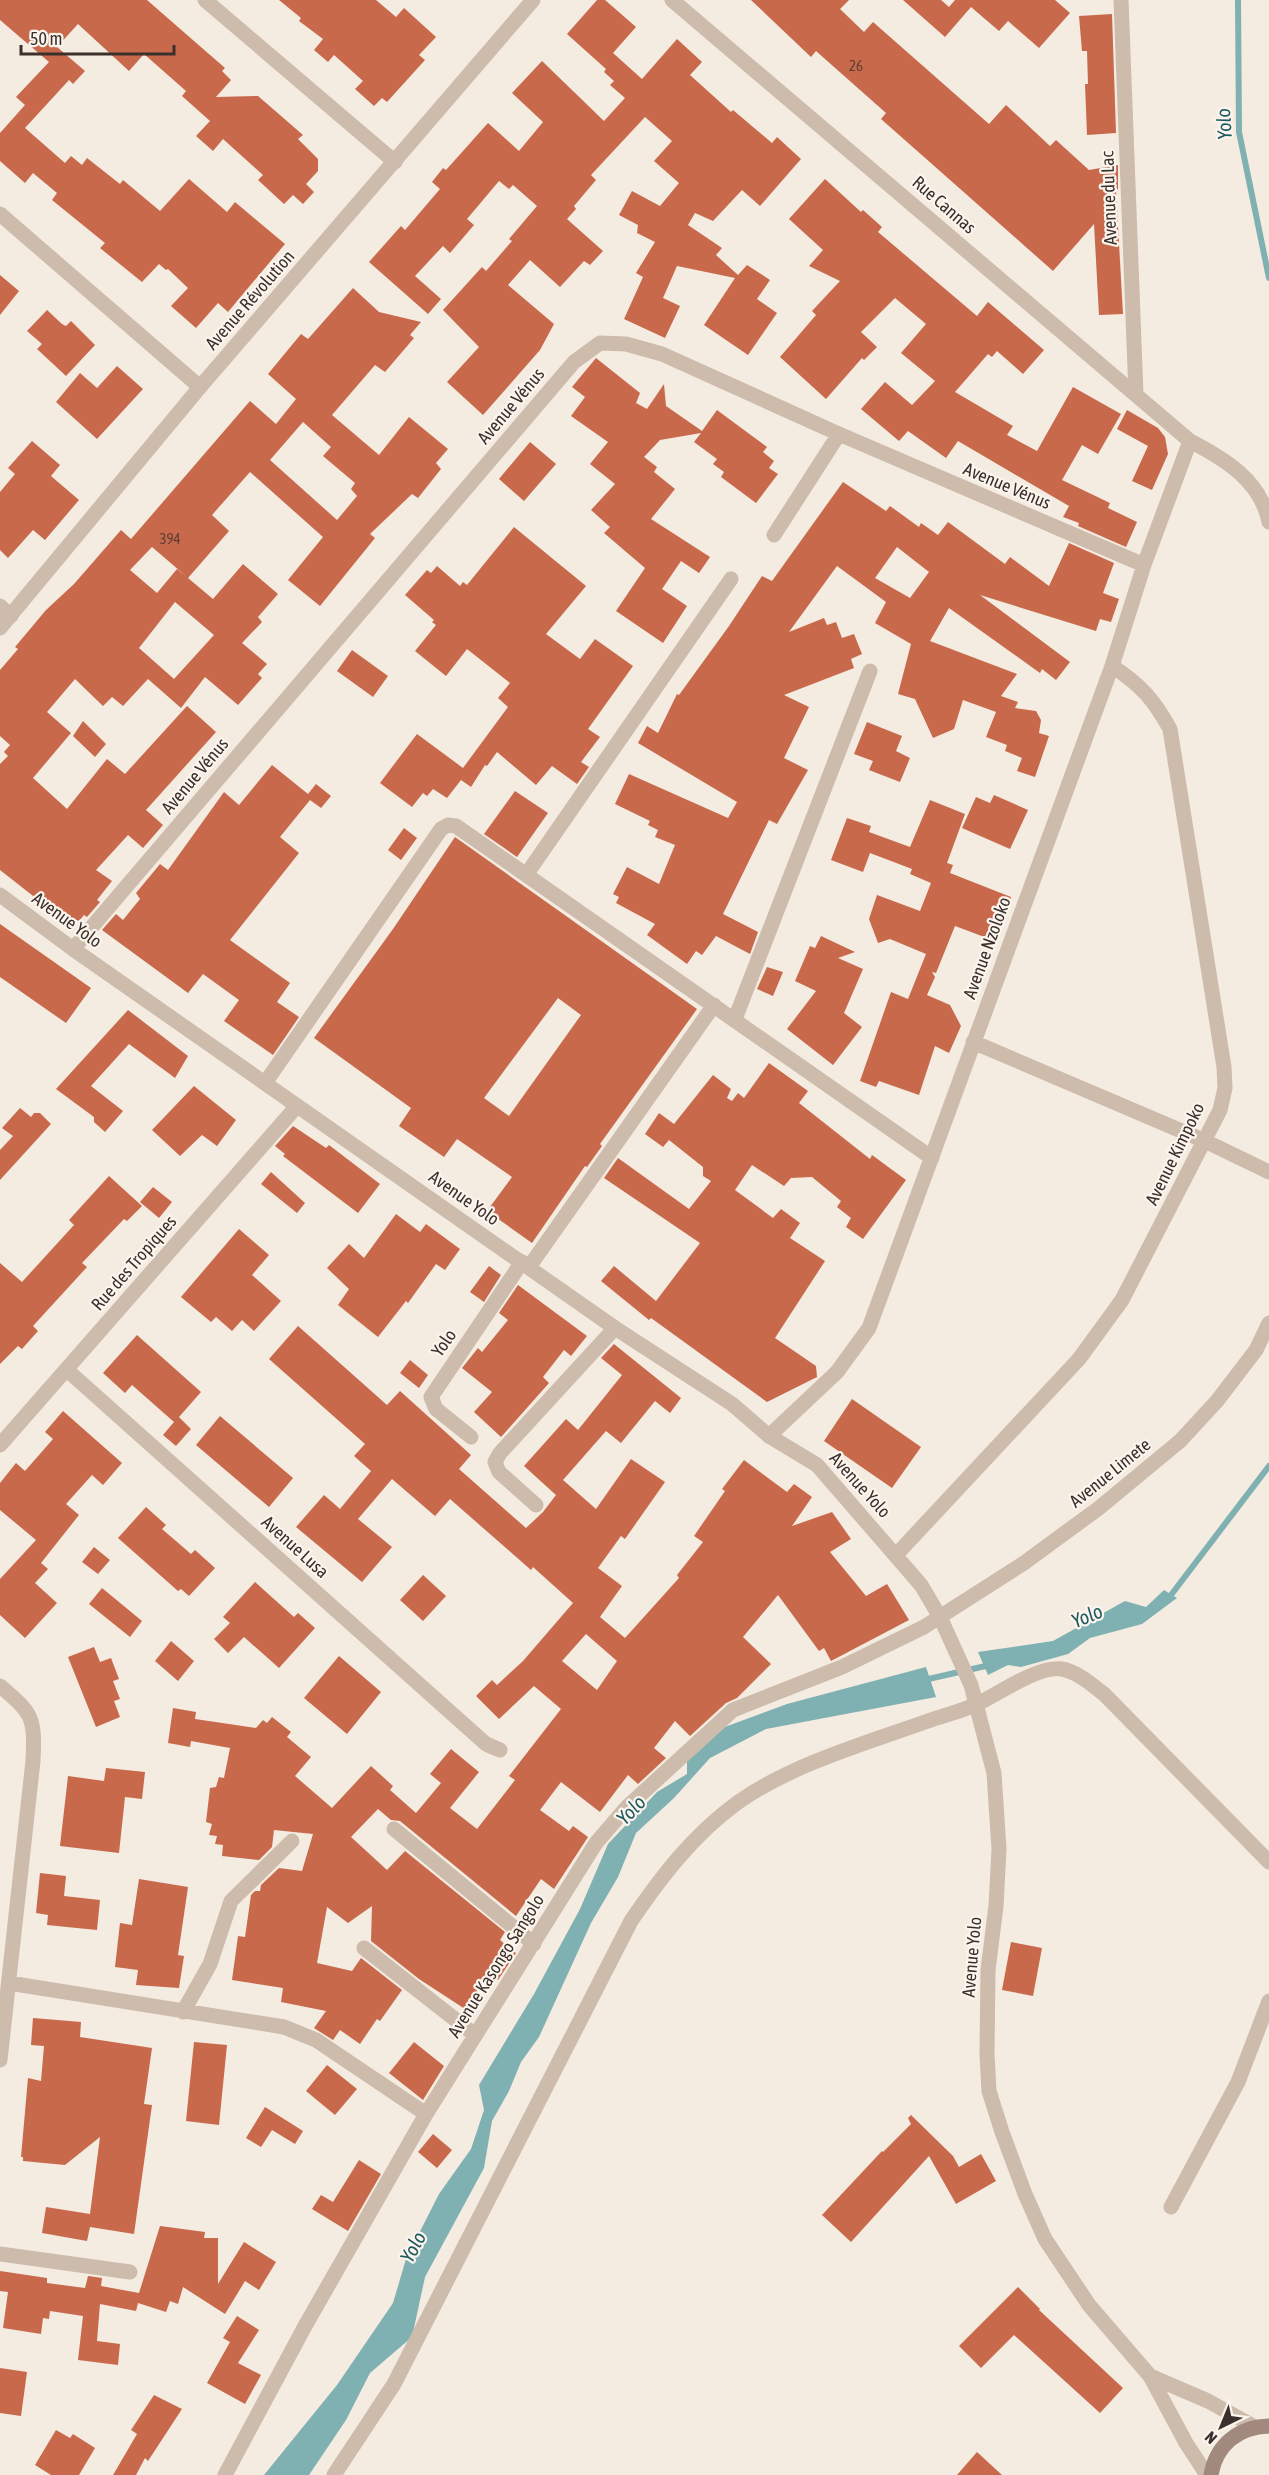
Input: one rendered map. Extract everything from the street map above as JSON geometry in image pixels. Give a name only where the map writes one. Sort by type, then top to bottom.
[{"type":"main road","points":[[1209,2475],[1224,2445],[1241,2431],[1265,2426]]},
{"type":"street","points":[[205,0],[395,162]]},
{"type":"street","name":"Avenue Révolution","points":[[0,628],[5,611],[533,0]]},
{"type":"street","name":"Rue Cannas","points":[[672,0],[1190,441]]},
{"type":"street","name":"Avenue du Lac","points":[[1121,0],[1136,395]]},
{"type":"street","points":[[0,214],[200,387]]},
{"type":"street","name":"Avenue Vénus","points":[[73,949],[574,362],[600,343],[626,344],[662,354],[838,434],[1144,565]]},
{"type":"street","points":[[774,535],[838,434]]},
{"type":"street","points":[[1190,441],[1223,458],[1252,484],[1267,505],[1269,522]]},
{"type":"street","name":"Avenue Nzoloko","points":[[769,1436],[837,1372],[869,1328],[1112,666],[1144,565],[1190,441]]},
{"type":"street","points":[[526,875],[731,579]]},
{"type":"street","name":"Avenue Kimpoko","points":[[896,1555],[1079,1359],[1122,1300],[1220,1110],[1225,1088],[1224,1067],[1170,729],[1155,702],[1134,680],[1112,666]]},
{"type":"street","points":[[735,1020],[870,671]]},
{"type":"street","points":[[265,1083],[441,829],[448,825],[456,826],[932,1158]]},
{"type":"street","name":"Avenue Yolo","points":[[0,895],[73,949],[615,1328],[732,1404],[769,1436],[818,1465],[921,1585],[961,1659],[971,1685],[994,1773],[999,1849],[996,1906],[987,1970],[989,2091],[1025,2194],[1045,2239],[1089,2305],[1150,2376],[1186,2444],[1209,2475]]},
{"type":"street","points":[[526,1265],[714,1005]]},
{"type":"street","points":[[973,1042],[1205,1141],[1269,1172]]},
{"type":"street","name":"Rue des Tropiques","points":[[0,1445],[297,1106]]},
{"type":"street","name":"Yolo","points":[[471,1437],[436,1409],[431,1397],[526,1265]]},
{"type":"street","name":"Avenue Limete","points":[[940,1617],[1024,1563],[1100,1508],[1180,1441],[1217,1401],[1256,1350],[1269,1323]]},
{"type":"street","points":[[536,1505],[499,1472],[495,1462],[500,1453],[615,1328]]},
{"type":"street","name":"Avenue Lusa","points":[[67,1370],[486,1744],[500,1750]]},
{"type":"street","name":"Avenue Kasongo Sangolo","points":[[225,2475],[305,2326],[426,2114],[596,1843],[627,1807],[733,1710],[842,1667],[940,1617]]},
{"type":"street","points":[[334,2475],[394,2384],[631,1921],[661,1877],[683,1852],[736,1804],[774,1780],[976,1704],[1042,1671],[1061,1669],[1080,1676],[1104,1694],[1269,1862]]},
{"type":"street","points":[[0,1686],[22,1705],[34,1729],[33,1761],[0,2060]]},
{"type":"street","points":[[394,1829],[534,1944]]},
{"type":"street","points":[[183,2012],[210,1964],[231,1900],[292,1841]]},
{"type":"street","points":[[364,1948],[475,2035]]},
{"type":"street","points":[[9,1983],[284,2027],[316,2040],[426,2114]]},
{"type":"street","points":[[1171,2207],[1238,2082],[1269,2001]]},
{"type":"street","points":[[0,2254],[130,2272]]},
{"type":"street","name":"Avenue Yolo","points":[[1150,2376],[1265,2426]]},
{"type":"water","points":[[1164,1590],[1177,1598],[1142,1624],[1090,1638],[1068,1654],[1021,1667],[1008,1665],[988,1675],[978,1652],[1053,1641],[1125,1601],[1146,1607]]},
{"type":"water","points":[[926,1667],[936,1697],[766,1729],[710,1758],[674,1798],[636,1833],[618,1877],[591,1923],[539,2037],[521,2062],[509,2091],[492,2121],[484,2168],[425,2277],[412,2337],[370,2373],[346,2420],[309,2475],[264,2475],[337,2385],[393,2303],[406,2259],[439,2194],[471,2149],[484,2110],[479,2085],[534,1994],[580,1909],[608,1844],[657,1792],[687,1774],[687,1756],[722,1728],[787,1704]]},
{"type":"building","points":[[0,0],[147,0],[225,68],[222,71],[231,80],[216,97],[258,96],[303,135],[298,139],[318,159],[318,171],[306,184],[314,192],[303,204],[293,195],[284,204],[258,180],[263,175],[223,139],[213,151],[196,136],[210,121],[182,96],[186,91],[144,54],[129,71],[78,24],[57,47],[85,71],[73,84],[69,80],[25,128],[65,163],[71,156],[82,165],[87,158],[120,184],[123,180],[160,211],[189,179],[227,212],[235,202],[285,244],[228,312],[218,303],[196,328],[171,306],[188,288],[168,269],[166,270],[159,264],[142,282],[100,248],[105,243],[52,200],[57,193],[33,173],[25,183],[0,161],[0,133],[25,105],[16,97],[49,62],[0,20]]},
{"type":"building","points":[[279,0],[376,0],[396,17],[404,8],[436,37],[419,55],[425,60],[387,102],[382,98],[374,106],[355,89],[363,81],[334,55],[328,62],[314,50],[323,39],[299,21],[301,18]]},
{"type":"building","points":[[597,0],[605,0],[636,27],[613,53],[642,79],[677,39],[702,62],[690,75],[731,112],[733,110],[772,143],[777,137],[801,159],[760,206],[742,190],[713,221],[695,213],[688,225],[722,248],[716,255],[738,275],[747,265],[770,280],[757,299],[777,313],[748,355],[704,325],[735,278],[677,266],[663,298],[680,306],[665,338],[624,319],[643,277],[636,273],[655,242],[637,233],[638,225],[619,215],[632,191],[660,206],[679,183],[654,161],[672,141],[645,117],[591,175],[596,180],[574,206],[576,209],[567,219],[603,251],[590,265],[584,261],[560,287],[530,260],[508,285],[554,324],[540,350],[483,415],[447,382],[479,347],[443,310],[482,267],[486,271],[512,241],[509,239],[537,206],[513,185],[509,189],[499,181],[467,219],[474,225],[450,253],[443,246],[415,276],[441,299],[428,314],[369,262],[401,226],[405,230],[440,189],[432,182],[443,168],[446,170],[488,123],[519,151],[543,122],[512,93],[542,61],[604,121],[625,98],[610,85],[614,81],[604,72],[606,69],[567,34]]},
{"type":"building","points":[[751,0],[849,0],[840,9],[864,32],[873,22],[989,124],[1006,105],[1050,146],[1056,140],[1089,170],[1118,165],[1118,189],[1116,190],[1123,314],[1099,315],[1094,224],[1053,271],[881,119],[886,113],[816,51],[811,57]]},
{"type":"building","points":[[903,0],[941,0],[949,7],[955,0],[1055,0],[1070,13],[1039,48],[1008,21],[999,31],[971,7],[945,37]]},
{"type":"building","points":[[1112,14],[1116,133],[1087,135],[1085,84],[1088,84],[1087,51],[1082,51],[1079,16]]},
{"type":"building","points":[[825,179],[861,212],[863,210],[882,227],[878,232],[977,316],[988,302],[1044,350],[1023,374],[997,351],[992,357],[988,354],[955,392],[1013,426],[1007,435],[1037,451],[1073,387],[1121,414],[1098,454],[1082,445],[1062,480],[1110,503],[1108,508],[1137,522],[1126,547],[1063,517],[1069,506],[958,441],[946,458],[908,431],[899,441],[861,409],[885,382],[912,405],[935,381],[901,353],[926,324],[895,298],[861,332],[877,347],[864,360],[862,358],[826,399],[780,357],[816,315],[812,311],[840,281],[809,266],[823,250],[789,219]]},
{"type":"building","points":[[0,275],[19,291],[0,315]]},
{"type":"building","points":[[353,288],[379,312],[421,322],[410,335],[414,338],[385,372],[375,365],[332,415],[379,455],[409,417],[448,449],[436,463],[441,469],[418,498],[412,494],[370,534],[375,538],[320,606],[288,580],[323,537],[250,472],[212,515],[229,531],[188,578],[213,599],[243,564],[278,594],[258,617],[262,622],[242,643],[267,664],[258,674],[262,678],[238,705],[205,677],[181,708],[148,679],[123,706],[112,697],[103,706],[75,679],[47,712],[71,733],[33,778],[67,809],[107,759],[125,774],[187,706],[216,732],[146,810],[163,825],[143,848],[128,835],[96,870],[112,881],[97,900],[100,902],[87,917],[84,915],[79,921],[51,910],[0,870],[0,764],[8,756],[4,752],[10,745],[0,736],[0,670],[18,649],[15,647],[46,610],[74,584],[121,530],[131,539],[250,401],[276,424],[296,399],[268,374],[301,334],[308,339]],"holes":[[[303,422],[331,447],[323,456],[355,483],[351,489],[357,496],[337,520],[270,460]],[[152,547],[187,577],[177,569],[157,593],[130,570]],[[175,602],[214,635],[174,679],[139,648]]]},
{"type":"building","points":[[47,310],[66,326],[71,321],[95,345],[66,376],[37,349],[42,344],[27,331]]},
{"type":"building","points":[[596,358],[640,393],[636,403],[647,409],[664,384],[666,406],[702,431],[717,410],[767,447],[763,452],[774,461],[769,468],[778,474],[756,503],[721,477],[724,472],[713,464],[717,459],[694,442],[701,433],[660,440],[644,457],[657,467],[654,472],[675,489],[651,519],[710,557],[699,573],[681,561],[662,589],[687,606],[663,643],[616,611],[645,568],[604,533],[610,527],[591,510],[615,484],[590,464],[608,442],[571,416],[585,397],[572,387]]},
{"type":"building","points":[[117,366],[143,389],[97,439],[56,402],[80,373],[97,388]]},
{"type":"building","points":[[1127,410],[1158,428],[1165,437],[1168,454],[1152,490],[1132,481],[1148,446],[1117,429]]},
{"type":"building","points":[[32,441],[60,465],[51,476],[79,500],[45,540],[33,530],[8,558],[0,550],[0,492],[15,474],[8,468]]},
{"type":"building","points":[[530,442],[556,464],[524,501],[499,479]]},
{"type":"building","points":[[843,482],[886,511],[890,506],[919,527],[921,523],[938,535],[948,522],[1005,564],[1010,557],[1049,586],[1069,543],[1114,563],[1103,593],[1119,599],[1111,622],[1100,619],[1096,631],[980,595],[1070,662],[1056,680],[1042,669],[1040,673],[949,608],[930,641],[1017,674],[1001,696],[1018,702],[1015,708],[1036,711],[1041,720],[1039,733],[1049,736],[1035,777],[1017,771],[1022,758],[1005,751],[1007,745],[986,737],[996,712],[963,700],[954,729],[933,738],[915,699],[898,694],[911,644],[875,623],[886,602],[837,566],[789,632],[824,618],[827,625],[836,622],[842,638],[854,634],[862,654],[851,659],[854,668],[784,695],[809,707],[784,758],[808,770],[777,824],[769,820],[723,914],[758,932],[750,954],[716,936],[702,955],[696,951],[687,964],[647,935],[655,924],[616,903],[619,897],[613,894],[627,867],[659,884],[675,845],[655,837],[658,830],[648,825],[650,821],[615,804],[629,774],[728,818],[737,802],[638,743],[647,726],[658,733],[677,694],[679,695],[729,626],[762,576],[772,581]],"holes":[[[897,547],[929,572],[910,598],[875,578]]]},
{"type":"building","points":[[514,527],[586,586],[546,634],[580,659],[595,639],[633,666],[588,729],[600,737],[581,762],[589,767],[577,784],[552,766],[536,785],[497,752],[487,766],[485,765],[471,787],[461,780],[447,798],[433,789],[427,796],[423,793],[412,807],[380,783],[417,734],[463,768],[508,707],[498,698],[510,683],[467,649],[446,676],[415,651],[436,625],[432,622],[434,620],[405,595],[427,570],[431,573],[437,566],[460,586],[463,582],[467,585]]},
{"type":"building","points":[[352,650],[388,676],[373,697],[337,671]]},
{"type":"building","points":[[83,721],[106,744],[95,757],[73,736]]},
{"type":"building","points":[[867,722],[902,736],[896,751],[910,758],[900,782],[869,770],[873,761],[854,754]]},
{"type":"building","points":[[272,765],[308,794],[316,784],[331,796],[321,808],[310,800],[280,837],[299,853],[230,940],[290,983],[277,1002],[299,1017],[273,1055],[224,1021],[239,1000],[203,974],[188,993],[102,930],[116,914],[123,920],[140,899],[136,893],[160,864],[168,870],[224,792],[239,805]]},
{"type":"building","points":[[515,791],[548,813],[517,857],[484,834]]},
{"type":"building","points":[[994,795],[1028,810],[1010,849],[962,828],[976,797],[990,803]]},
{"type":"building","points":[[930,800],[965,814],[947,863],[953,865],[950,873],[1011,897],[995,941],[955,926],[936,973],[932,972],[935,977],[927,995],[950,1005],[961,1026],[949,1053],[935,1046],[919,1095],[879,1081],[876,1087],[860,1081],[891,992],[908,999],[926,954],[890,939],[878,943],[869,919],[877,895],[920,911],[931,883],[910,874],[912,869],[870,853],[863,872],[831,860],[847,818],[871,826],[869,832],[910,847]]},
{"type":"building","points":[[404,828],[417,838],[401,860],[388,850]]},
{"type":"building","points":[[455,837],[697,1009],[532,1243],[487,1211],[512,1177],[457,1139],[444,1157],[399,1126],[411,1108],[314,1038],[393,929]],"holes":[[[558,998],[581,1015],[509,1116],[484,1098]]]},
{"type":"building","points":[[0,924],[91,988],[66,1023],[0,977]]},
{"type":"building","points":[[821,936],[855,952],[838,958],[863,969],[844,1013],[862,1027],[833,1065],[787,1029],[816,991],[795,981],[810,946],[815,948]]},
{"type":"building","points":[[767,967],[783,972],[773,996],[757,989]]},
{"type":"building","points":[[128,1010],[188,1056],[175,1078],[129,1044],[91,1086],[123,1111],[105,1132],[94,1122],[94,1117],[56,1089]]},
{"type":"building","points":[[769,1063],[808,1091],[799,1103],[870,1159],[872,1155],[906,1180],[863,1239],[846,1227],[851,1218],[837,1207],[841,1201],[812,1177],[791,1178],[784,1186],[752,1165],[735,1190],[773,1218],[781,1209],[800,1223],[790,1238],[825,1261],[775,1338],[816,1366],[817,1377],[767,1402],[651,1318],[649,1320],[601,1281],[614,1266],[656,1301],[700,1243],[604,1178],[618,1158],[689,1209],[711,1181],[703,1176],[703,1167],[669,1140],[663,1147],[645,1134],[659,1113],[674,1124],[713,1075],[731,1089],[727,1098],[732,1101],[738,1093],[744,1098]]},
{"type":"building","points":[[194,1086],[236,1120],[217,1146],[202,1135],[180,1156],[152,1130]]},
{"type":"building","points":[[20,1108],[31,1117],[34,1113],[40,1113],[51,1124],[0,1180],[0,1150],[13,1136],[2,1128]]},
{"type":"building","points":[[293,1126],[326,1148],[329,1145],[380,1184],[358,1213],[283,1156],[285,1154],[275,1146]]},
{"type":"building","points":[[271,1172],[305,1203],[297,1213],[261,1184]]},
{"type":"building","points":[[109,1176],[142,1206],[127,1221],[124,1219],[82,1263],[87,1267],[33,1326],[38,1331],[22,1349],[18,1346],[0,1364],[0,1263],[22,1282],[74,1225],[69,1220]]},
{"type":"building","points":[[153,1187],[172,1202],[159,1218],[140,1202]]},
{"type":"building","points":[[396,1214],[420,1232],[426,1224],[460,1249],[445,1270],[436,1264],[408,1303],[406,1301],[378,1337],[338,1305],[349,1289],[327,1268],[349,1244],[364,1258]]},
{"type":"building","points":[[239,1229],[269,1255],[252,1275],[281,1301],[254,1331],[242,1320],[232,1331],[216,1317],[211,1322],[181,1297]]},
{"type":"building","points":[[489,1266],[501,1275],[484,1302],[470,1292]]},
{"type":"building","points":[[518,1285],[587,1336],[571,1356],[564,1350],[543,1377],[549,1383],[501,1437],[474,1412],[492,1392],[462,1368],[478,1348],[482,1352],[508,1320],[499,1313]]},
{"type":"building","points":[[298,1326],[387,1405],[400,1391],[471,1455],[459,1469],[526,1528],[543,1512],[556,1495],[524,1466],[566,1419],[578,1430],[622,1375],[601,1358],[614,1344],[681,1398],[670,1413],[655,1401],[621,1443],[606,1431],[563,1480],[596,1509],[631,1459],[665,1482],[625,1539],[621,1536],[598,1568],[622,1586],[600,1617],[625,1638],[679,1578],[677,1575],[703,1542],[694,1536],[725,1491],[722,1489],[744,1460],[787,1492],[794,1484],[812,1497],[792,1526],[832,1512],[851,1539],[830,1552],[866,1596],[887,1584],[909,1620],[831,1661],[824,1648],[819,1651],[778,1595],[743,1637],[771,1664],[737,1698],[726,1703],[690,1736],[675,1721],[654,1748],[666,1758],[638,1784],[628,1775],[600,1812],[561,1782],[540,1810],[569,1831],[573,1826],[588,1837],[554,1889],[541,1879],[516,1916],[400,1821],[391,1820],[378,1809],[351,1837],[387,1870],[405,1851],[505,1932],[500,1940],[516,1953],[498,1980],[489,1973],[465,2009],[419,1979],[371,1941],[372,1906],[348,1923],[327,1907],[317,1963],[352,1971],[361,1958],[402,1990],[380,2021],[377,2019],[360,2044],[340,2030],[333,2040],[314,2028],[326,2011],[281,2002],[283,1988],[232,1980],[238,1936],[245,1937],[251,1895],[255,1891],[260,1891],[261,1885],[279,1868],[302,1871],[313,1834],[274,1830],[272,1847],[259,1860],[222,1856],[223,1845],[215,1844],[217,1836],[209,1835],[212,1824],[206,1822],[210,1788],[216,1787],[219,1777],[224,1778],[230,1748],[191,1741],[190,1747],[168,1743],[173,1708],[196,1712],[195,1719],[256,1728],[263,1720],[267,1723],[272,1717],[291,1732],[287,1737],[311,1757],[295,1776],[332,1808],[371,1766],[393,1786],[390,1790],[416,1813],[441,1783],[430,1774],[451,1749],[479,1772],[450,1808],[477,1829],[515,1780],[509,1776],[561,1709],[534,1686],[499,1719],[476,1696],[492,1680],[497,1685],[523,1661],[573,1603],[533,1567],[531,1570],[450,1499],[435,1516],[392,1479],[358,1519],[392,1547],[362,1582],[296,1527],[324,1495],[340,1509],[371,1471],[354,1456],[365,1444],[269,1359]],"holes":[[[586,1634],[617,1661],[597,1690],[562,1661]]]},
{"type":"building","points":[[137,1335],[201,1392],[179,1417],[191,1429],[176,1446],[163,1435],[174,1422],[132,1385],[125,1393],[103,1373]]},
{"type":"building","points":[[410,1360],[428,1375],[419,1388],[400,1373]]},
{"type":"building","points":[[852,1399],[921,1447],[892,1488],[824,1441]]},
{"type":"building","points":[[63,1411],[122,1463],[103,1485],[92,1475],[66,1504],[79,1515],[41,1563],[48,1569],[35,1583],[57,1603],[25,1638],[0,1615],[0,1579],[36,1540],[0,1510],[0,1483],[16,1463],[25,1471],[53,1439],[45,1432]]},
{"type":"building","points":[[220,1416],[293,1478],[269,1507],[196,1445]]},
{"type":"building","points":[[146,1507],[166,1525],[162,1529],[191,1554],[195,1550],[215,1568],[189,1596],[181,1589],[178,1591],[118,1538]]},
{"type":"building","points":[[94,1547],[110,1560],[98,1574],[82,1562]]},
{"type":"building","points":[[423,1575],[446,1596],[423,1621],[400,1600]]},
{"type":"building","points":[[255,1582],[294,1617],[298,1613],[315,1628],[279,1668],[244,1637],[228,1653],[214,1639],[230,1623],[223,1617]]},
{"type":"building","points":[[102,1588],[142,1621],[130,1637],[89,1604]]},
{"type":"building","points":[[171,1641],[194,1661],[178,1681],[155,1661]]},
{"type":"building","points":[[94,1647],[100,1662],[111,1658],[119,1679],[113,1681],[120,1699],[114,1701],[120,1717],[96,1727],[68,1657]]},
{"type":"building","points":[[339,1656],[381,1692],[347,1734],[304,1698]]},
{"type":"building","points":[[106,1768],[145,1772],[142,1799],[125,1797],[119,1853],[60,1846],[68,1776],[104,1781]]},
{"type":"building","points":[[40,1873],[66,1876],[64,1896],[100,1900],[97,1930],[47,1925],[48,1915],[36,1913]]},
{"type":"building","points":[[139,1879],[188,1887],[178,1955],[184,1956],[179,1988],[136,1985],[138,1970],[115,1967],[120,1923],[132,1925]]},
{"type":"building","points":[[1011,1942],[1042,1948],[1033,1996],[1002,1990]]},
{"type":"building","points":[[33,2018],[81,2022],[80,2037],[152,2048],[144,2104],[152,2105],[134,2234],[90,2227],[87,2241],[42,2233],[46,2207],[90,2214],[100,2137],[65,2165],[23,2161],[21,2157],[28,2078],[41,2081],[44,2046],[31,2045]]},
{"type":"building","points":[[194,2042],[227,2045],[219,2125],[186,2121]]},
{"type":"building","points":[[414,2042],[444,2066],[423,2100],[389,2073]]},
{"type":"building","points":[[327,2065],[357,2089],[335,2115],[306,2091]]},
{"type":"building","points":[[265,2107],[303,2131],[295,2144],[272,2130],[261,2147],[246,2138]]},
{"type":"building","points":[[911,2115],[953,2156],[959,2167],[981,2154],[996,2181],[956,2204],[929,2156],[851,2242],[822,2215],[882,2151],[911,2124],[908,2118]]},
{"type":"building","points":[[433,2134],[452,2150],[437,2168],[418,2152]]},
{"type":"building","points":[[359,2160],[381,2174],[348,2231],[312,2209],[321,2195],[333,2202]]},
{"type":"building","points":[[160,2226],[205,2232],[204,2238],[218,2238],[218,2284],[244,2242],[276,2262],[259,2290],[245,2281],[225,2314],[183,2287],[178,2304],[170,2301],[166,2312],[138,2303],[136,2311],[100,2304],[97,2341],[120,2344],[118,2365],[78,2360],[83,2316],[50,2311],[49,2319],[43,2318],[41,2334],[3,2328],[8,2292],[0,2291],[0,2271],[47,2278],[47,2283],[85,2288],[88,2276],[102,2278],[101,2286],[139,2293]]},
{"type":"building","points":[[1018,2287],[1039,2310],[1123,2388],[1100,2413],[1014,2335],[981,2368],[959,2346]]},
{"type":"building","points":[[237,2316],[259,2330],[238,2363],[261,2375],[245,2404],[207,2383],[230,2342],[223,2338]]},
{"type":"building","points":[[0,2368],[27,2372],[21,2416],[0,2413]]},
{"type":"building","points":[[154,2395],[182,2409],[148,2461],[145,2458],[136,2475],[113,2475],[137,2434],[131,2430]]},
{"type":"building","points":[[56,2430],[70,2438],[73,2434],[95,2448],[79,2475],[51,2475],[35,2465]]},
{"type":"building","points":[[977,2452],[1002,2475],[957,2475]]},
{"type":"waterway","name":"Yolo","points":[[1238,0],[1239,132],[1269,278]]},
{"type":"waterway","name":"Yolo","points":[[1168,1599],[1269,1466]]},
{"type":"waterway","name":"Yolo","points":[[924,1680],[990,1665]]}]
